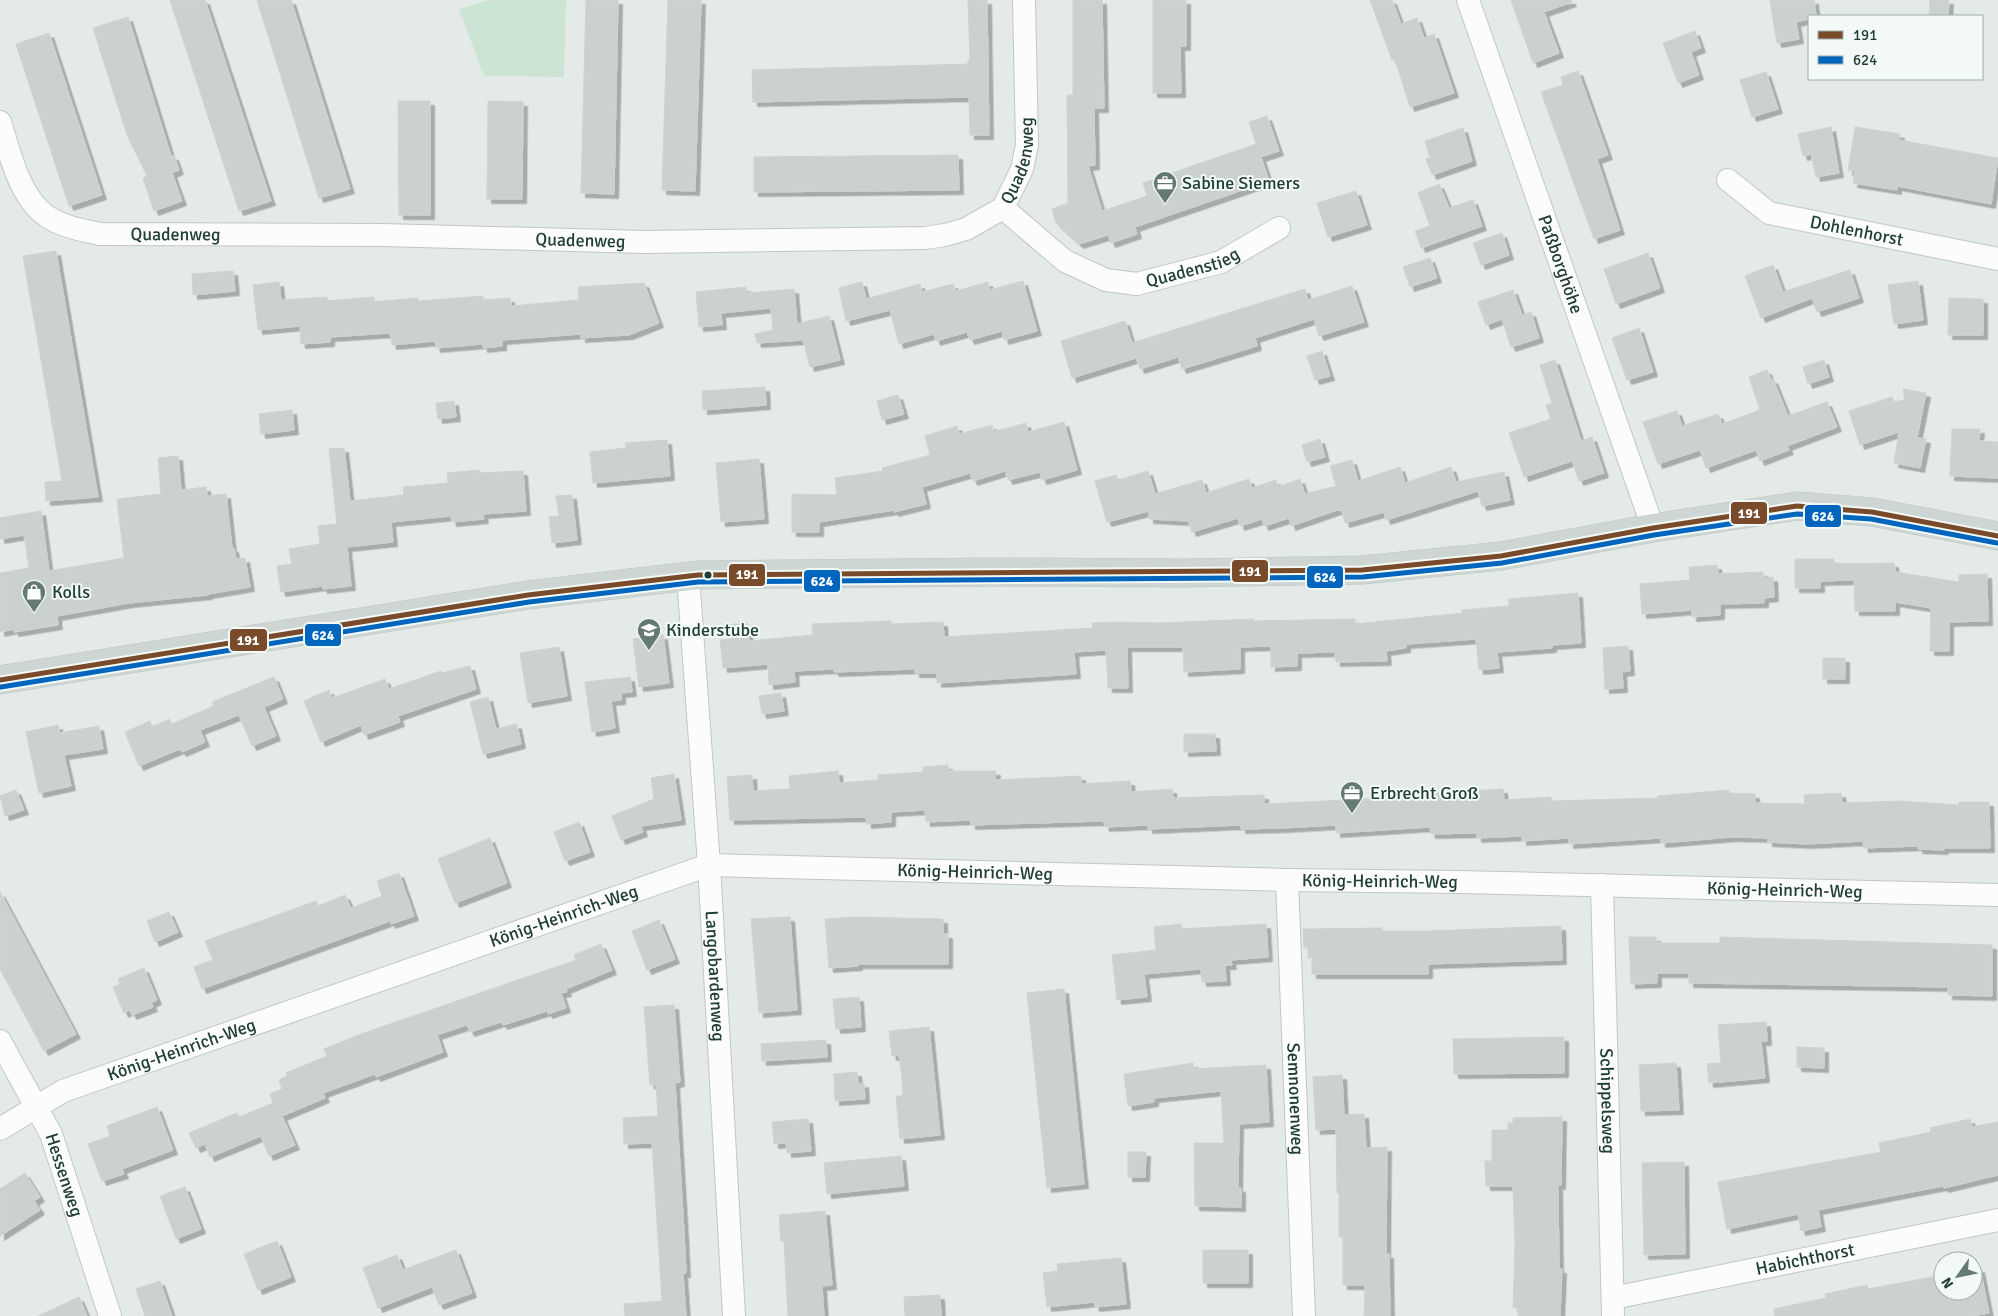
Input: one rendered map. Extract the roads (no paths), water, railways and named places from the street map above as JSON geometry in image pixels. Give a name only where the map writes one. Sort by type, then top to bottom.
[{"type":"main road","points":[[0,680],[528,595],[688,576],[1362,570],[1501,556],[1653,528],[1797,506],[1872,512],[1998,536]]},
{"type":"street","name":"Quadenweg","points":[[0,122],[24,190],[35,204],[48,217],[72,227],[100,234],[383,235],[645,242],[870,240],[945,236],[966,229],[1003,208],[1022,168],[1027,145],[1024,0]]},
{"type":"street","name":"Paßborghöhe","points":[[1468,0],[1653,528]]},
{"type":"street","name":"Dohlenhorst","points":[[1728,180],[1768,213],[1998,259]]},
{"type":"street","name":"Quadenstieg","points":[[1003,208],[1065,261],[1106,280],[1137,284],[1220,262],[1279,228]]},
{"type":"street","name":"Langobardenweg","points":[[688,576],[709,865],[734,1316]]},
{"type":"street","name":"König-Heinrich-Weg","points":[[0,1129],[63,1090],[709,865],[1286,880],[1602,885],[1998,895]]},
{"type":"street","name":"Semnonenweg","points":[[1286,880],[1304,1316]]},
{"type":"street","name":"Schippelsweg","points":[[1602,885],[1613,1307]]},
{"type":"street","name":"Hessenweg","points":[[0,1041],[51,1134],[110,1316]]},
{"type":"street","name":"Habichthorst","points":[[1613,1307],[1998,1220]]},
{"type":"place","name":"Sabine Siemers","points":[[1165,204]]},
{"type":"place","name":"Kolls","points":[[34,613]]},
{"type":"place","name":"Kinderstube","points":[[649,651]]},
{"type":"place","name":"Erbrecht Groß","points":[[1352,814]]}]
